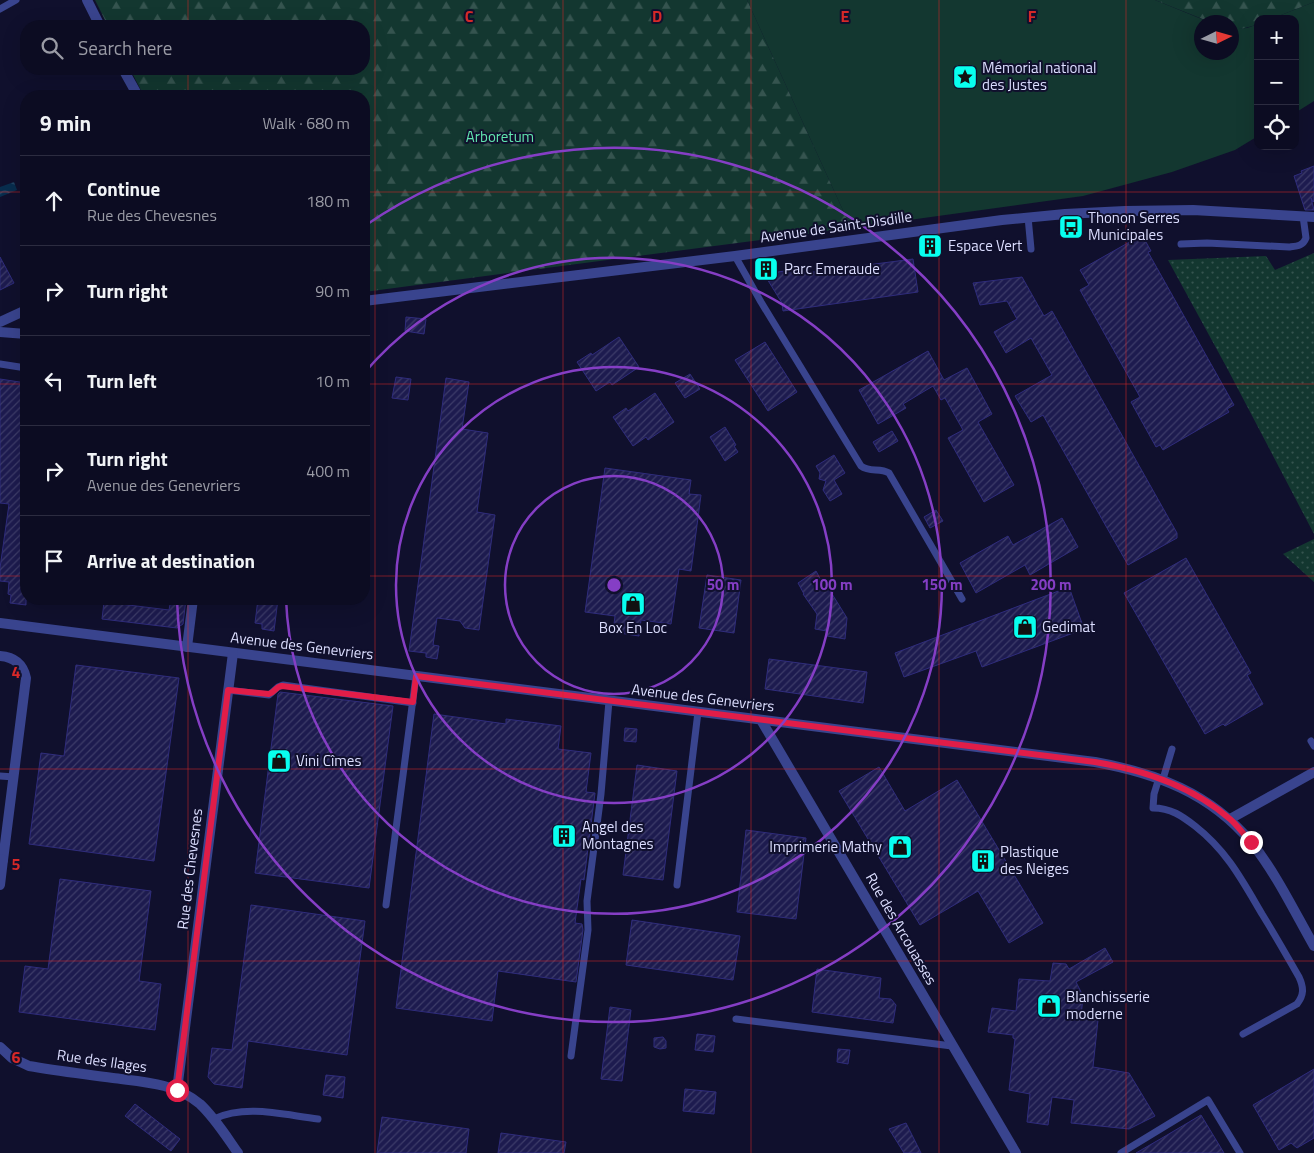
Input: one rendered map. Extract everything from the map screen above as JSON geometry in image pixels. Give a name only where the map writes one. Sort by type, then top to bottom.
[{"type":"street","points":[[87,0],[97,20]]},
{"type":"street","points":[[126,75],[135,90]]},
{"type":"street","name":"Avenue de Saint-Disdille","points":[[370,300],[735,256],[1028,217],[1081,212],[1211,211],[1309,217]]},
{"type":"street","points":[[0,322],[20,313]]},
{"type":"street","points":[[0,332],[20,334]]},
{"type":"street","points":[[187,646],[192,605]]},
{"type":"street","name":"Avenue des Genevriers","points":[[3,625],[187,646],[1095,762],[1126,768],[1161,779],[1192,793],[1230,820],[1251,842],[1270,869],[1314,946]]},
{"type":"street","name":"Rue des Chevesnes","points":[[177,1090],[233,652]]},
{"type":"street","points":[[0,656],[16,660],[23,668],[26,678],[0,885]]},
{"type":"street","name":"Rue des Arcouasses","points":[[761,720],[1016,1153]]},
{"type":"street","points":[[1230,820],[1314,772]]},
{"type":"street","name":"Rue des Ilages","points":[[0,1047],[12,1058],[29,1066],[150,1082],[177,1090],[200,1104],[214,1119],[238,1153]]},
{"type":"lane","points":[[0,9],[16,0]]},
{"type":"lane","points":[[1028,217],[1031,249]]},
{"type":"lane","points":[[1181,244],[1298,246],[1306,238],[1309,217]]},
{"type":"lane","points":[[735,256],[861,466],[866,469],[883,470],[889,473],[962,599]]},
{"type":"lane","points":[[0,364],[20,367]]},
{"type":"lane","points":[[386,905],[416,676]]},
{"type":"lane","points":[[228,690],[269,694],[278,686],[282,686],[413,702]]},
{"type":"lane","points":[[571,1056],[588,930],[587,901],[601,794],[609,701]]},
{"type":"lane","points":[[677,885],[698,712]]},
{"type":"lane","points":[[1172,749],[1154,794],[1154,808],[1166,809],[1181,815],[1217,845],[1241,878],[1302,984],[1303,992],[1297,1004],[1243,1034]]},
{"type":"lane","points":[[0,776],[14,777]]},
{"type":"lane","points":[[736,1018],[952,1046]]},
{"type":"lane","points":[[1121,1153],[1208,1100],[1240,1153]]},
{"type":"lane","points":[[214,1119],[223,1114],[244,1111],[318,1119]]},
{"type":"green space","name":"Arboretum","points":[[95,0],[747,0],[851,228],[370,291],[370,90],[141,90],[133,75],[370,75],[370,20],[105,20]]},
{"type":"green space","points":[[747,0],[1155,0],[1194,16],[1194,60],[1239,60],[1239,29],[1254,25],[1254,138],[1235,150],[1172,172],[1083,196],[851,228]]},
{"type":"green space","points":[[1155,0],[1314,0],[1314,2],[1281,15],[1254,15],[1254,25],[1245,28],[1239,29],[1239,15],[1194,16]]},
{"type":"green space","points":[[1314,2],[1314,101],[1299,110],[1299,15],[1281,15]]},
{"type":"green space","points":[[1314,253],[1314,534],[1168,260],[1266,256],[1275,270]]},
{"type":"green space","points":[[1314,539],[1314,582],[1283,554]]},
{"type":"water","points":[[14,182],[17,190],[0,197],[0,187]]},
{"type":"building","points":[[1314,166],[1313,202],[1311,198],[1314,210],[1305,210],[1294,176]]},
{"type":"building","points":[[1142,235],[1151,251],[1148,252],[1234,405],[1227,409],[1229,412],[1163,450],[1160,445],[1156,447],[1131,402],[1140,397],[1080,290],[1089,285],[1080,270]]},
{"type":"building","points":[[0,257],[14,283],[0,290]]},
{"type":"building","points":[[913,259],[918,292],[783,311],[782,303],[764,274],[806,268],[806,273]]},
{"type":"building","points":[[1022,277],[1044,316],[1052,311],[1177,533],[1177,538],[1128,565],[1043,415],[1031,422],[1015,396],[1052,375],[1031,338],[1006,353],[994,332],[1017,319],[1007,301],[980,305],[973,283]]},
{"type":"building","points":[[406,317],[426,319],[424,334],[405,331]]},
{"type":"building","points":[[619,337],[639,367],[612,385],[610,382],[596,391],[577,362],[591,353],[592,355]]},
{"type":"building","points":[[765,342],[797,392],[768,411],[735,360]]},
{"type":"building","points":[[928,351],[944,380],[967,368],[992,414],[978,422],[1014,485],[984,502],[948,438],[963,430],[945,398],[941,400],[933,386],[903,404],[906,408],[878,424],[859,390]]},
{"type":"building","points":[[690,374],[700,389],[685,398],[675,383]]},
{"type":"building","points":[[396,377],[411,379],[408,400],[392,398]]},
{"type":"building","points":[[446,378],[469,382],[462,429],[488,433],[477,512],[495,515],[479,630],[465,628],[460,621],[437,618],[433,645],[439,646],[437,659],[426,657],[426,653],[409,651]]},
{"type":"building","points":[[0,379],[20,382],[20,604],[10,603],[11,595],[8,594],[9,582],[0,581],[0,568],[9,504],[0,503]]},
{"type":"building","points":[[655,393],[674,422],[648,440],[646,437],[633,446],[613,417],[626,408],[628,411]]},
{"type":"building","points":[[725,427],[738,452],[725,461],[710,437]]},
{"type":"building","points":[[892,431],[898,441],[879,452],[873,442]]},
{"type":"building","points":[[834,455],[845,473],[834,480],[842,494],[830,501],[823,490],[826,481],[819,479],[820,473],[816,466]]},
{"type":"building","points":[[605,468],[691,480],[689,494],[701,495],[691,571],[679,569],[671,624],[641,620],[639,636],[613,632],[615,616],[585,612]]},
{"type":"building","points":[[936,510],[943,521],[930,528],[924,517]]},
{"type":"building","points":[[1062,518],[1078,547],[1030,575],[1025,565],[976,593],[960,563],[1008,536],[1013,545]]},
{"type":"building","points":[[1186,558],[1251,673],[1247,675],[1263,704],[1225,726],[1223,724],[1205,734],[1124,593]]},
{"type":"building","points":[[816,571],[847,618],[845,639],[827,636],[827,631],[815,629],[817,614],[798,583]]},
{"type":"building","points":[[707,575],[741,580],[734,633],[699,628]]},
{"type":"building","name":"Gedimat","points":[[1069,587],[1084,629],[982,667],[976,651],[904,677],[895,653]]},
{"type":"building","points":[[104,605],[128,605],[169,610],[170,605],[185,605],[183,624],[177,628],[102,619]]},
{"type":"building","points":[[257,605],[277,605],[274,631],[262,629],[262,624],[255,623]]},
{"type":"building","points":[[769,659],[867,672],[863,703],[765,689]]},
{"type":"building","points":[[76,665],[179,678],[154,861],[29,844],[41,753],[64,756]]},
{"type":"building","points":[[280,692],[393,706],[369,888],[255,873],[278,694]]},
{"type":"building","points":[[434,714],[506,724],[506,719],[561,726],[558,749],[591,753],[586,792],[595,793],[584,880],[581,879],[575,923],[582,924],[583,930],[576,982],[498,971],[492,1021],[396,1008]]},
{"type":"building","points":[[625,728],[637,729],[636,742],[624,741]]},
{"type":"building","points":[[637,765],[677,771],[663,880],[623,875]]},
{"type":"building","points":[[879,767],[905,811],[957,780],[1043,923],[1009,943],[978,891],[920,925],[839,791]]},
{"type":"building","points":[[746,830],[806,838],[796,919],[737,912]]},
{"type":"building","points":[[60,879],[151,891],[139,981],[161,984],[155,1030],[19,1012],[25,966],[48,969]]},
{"type":"building","points":[[251,905],[365,921],[347,1055],[248,1041],[242,1088],[214,1084],[208,1077],[212,1048],[232,1050]]},
{"type":"building","points":[[632,920],[740,936],[733,980],[626,965]]},
{"type":"building","points":[[1105,948],[1113,962],[1076,982],[1083,996],[1081,1017],[1098,1020],[1093,1067],[1129,1073],[1155,1116],[1129,1129],[1071,1123],[1074,1100],[1052,1097],[1048,1125],[1027,1122],[1030,1094],[1009,1090],[1015,1039],[1013,1035],[988,1032],[992,1008],[1016,1011],[1019,979],[1050,981],[1053,963],[1066,964],[1069,969]]},
{"type":"building","points":[[817,969],[881,978],[879,998],[891,999],[896,1005],[893,1023],[812,1012]]},
{"type":"building","points":[[610,1007],[631,1010],[622,1081],[601,1079]]},
{"type":"building","points":[[697,1034],[715,1036],[713,1052],[695,1050]]},
{"type":"building","points":[[663,1037],[666,1041],[666,1048],[654,1047],[654,1038]]},
{"type":"building","points":[[838,1049],[850,1050],[848,1064],[837,1062]]},
{"type":"building","points":[[1314,1069],[1314,1138],[1297,1148],[1291,1143],[1279,1150],[1253,1105]]},
{"type":"building","points":[[326,1075],[345,1077],[343,1098],[323,1095]]},
{"type":"building","points":[[685,1089],[716,1092],[714,1114],[683,1111]]},
{"type":"building","points":[[135,1104],[180,1139],[171,1151],[125,1116]]},
{"type":"building","points":[[1201,1115],[1224,1153],[1136,1153],[1162,1138]]},
{"type":"building","points":[[382,1117],[469,1129],[466,1153],[377,1153]]},
{"type":"building","points":[[906,1123],[921,1153],[904,1153],[889,1129]]},
{"type":"building","points":[[501,1133],[566,1142],[564,1153],[498,1153]]},
{"type":"place","name":"Mémorial national des Justes","points":[[965,77]]},
{"type":"place","name":"Thonon Serres Municipales","points":[[1071,227]]},
{"type":"place","name":"Espace Vert","points":[[930,246]]},
{"type":"place","name":"Parc Emeraude","points":[[766,269]]},
{"type":"place","name":"Box En Loc","points":[[633,604]]},
{"type":"place","name":"Gedimat","points":[[1025,627]]},
{"type":"place","name":"Vini Cîmes","points":[[279,761]]},
{"type":"place","name":"Angel des Montagnes","points":[[564,836]]},
{"type":"place","name":"Imprimerie Mathy","points":[[900,847]]},
{"type":"place","name":"Plastique des Neiges","points":[[983,861]]},
{"type":"place","name":"Blanchisserie moderne","points":[[1049,1006]]},
{"type":"route","points":[[177,1090],[228,690],[266,695],[273,692],[278,686],[282,686],[413,702],[416,676],[1095,762],[1126,768],[1175,784],[1206,802],[1230,820],[1251,842]]}]
